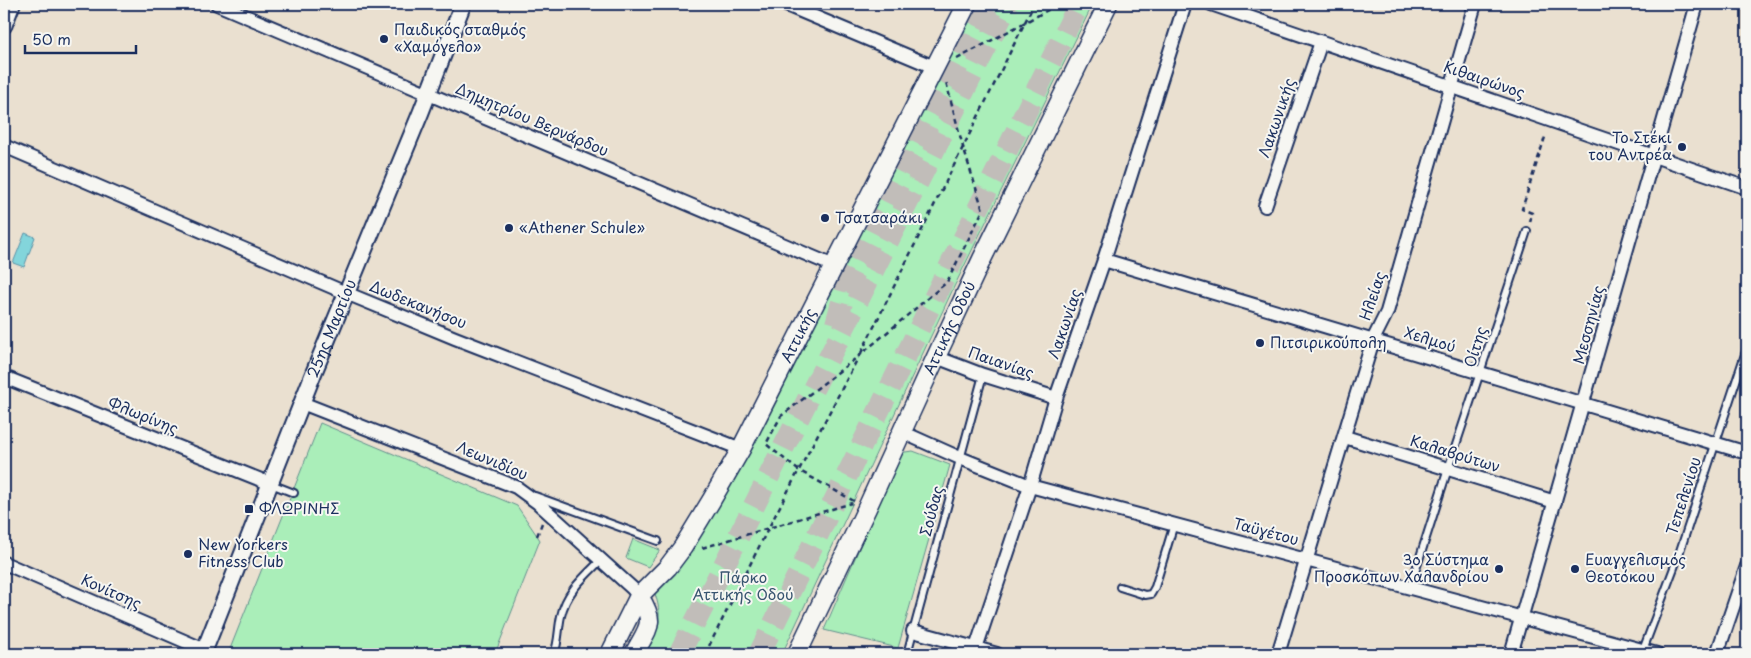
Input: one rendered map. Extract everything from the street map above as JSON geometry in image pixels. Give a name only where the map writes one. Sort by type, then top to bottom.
[{"type":"main road","name":"Αττικής","points":[[610,654],[639,596],[668,567],[711,501],[741,449],[834,266],[941,72],[967,4]]},
{"type":"main road","name":"Αττικής Οδού","points":[[797,654],[865,513],[936,356],[1108,4]]},
{"type":"main road","points":[[634,654],[649,625],[650,617],[639,596]]},
{"type":"street","points":[[4,25],[12,4]]},
{"type":"street","name":"Δημητρίου Βερνάρδου","points":[[217,4],[834,266]]},
{"type":"street","name":"25ης Μαρτίου","points":[[204,652],[463,4]]},
{"type":"street","points":[[784,4],[941,72]]},
{"type":"street","name":"Λακωνίας","points":[[975,651],[1030,486],[1056,398],[1104,260],[1185,4]]},
{"type":"street","name":"Κιθαιρώνος","points":[[1211,4],[1747,188]]},
{"type":"street","name":"Ηλείας","points":[[1278,654],[1373,340],[1387,312],[1475,4]]},
{"type":"street","name":"Μεσσηνίας","points":[[1511,654],[1584,404],[1652,155],[1697,4]]},
{"type":"street","name":"Λακωνικής","points":[[1265,206],[1321,42]]},
{"type":"street","name":"Δωδεκανήσου","points":[[4,146],[455,338],[741,449]]},
{"type":"street","name":"Χελμού","points":[[1104,260],[1747,453]]},
{"type":"street","name":"Παιανίας","points":[[936,356],[983,375],[1056,398]]},
{"type":"street","name":"Φλωρίνης","points":[[4,377],[271,484]]},
{"type":"street","name":"Λεωνιδίου","points":[[302,404],[516,487],[538,502],[639,596]]},
{"type":"street","name":"Ταϋγέτου","points":[[902,432],[1030,486],[1657,654]]},
{"type":"street","name":"Καλαβρύτων","points":[[1345,437],[1555,502]]},
{"type":"street","name":"Κονίτσης","points":[[4,563],[204,652]]},
{"type":"street","points":[[1717,654],[1747,566]]},
{"type":"street","points":[[913,631],[975,651],[997,654]]},
{"type":"lane","name":"Οίτης","points":[[1410,588],[1527,231]]},
{"type":"lane","name":"Τεπελενίου","points":[[1643,650],[1678,557],[1747,348]]},
{"type":"lane","name":"Σούδας","points":[[907,654],[983,375]]},
{"type":"lane","points":[[271,484],[294,493]]},
{"type":"lane","points":[[526,494],[658,541]]},
{"type":"lane","points":[[1120,587],[1145,595],[1151,594],[1155,587],[1174,524]]},
{"type":"lane","points":[[554,654],[566,599],[601,560]]},
{"type":"path","points":[[705,654],[798,470],[859,356],[1034,4]]},
{"type":"path","points":[[954,61],[1059,4]]},
{"type":"path","points":[[676,555],[856,502],[798,470],[766,444],[781,416],[859,356],[947,282],[983,210],[962,147],[946,82],[941,72]]},
{"type":"path","points":[[1527,231],[1532,213],[1522,209],[1550,120]]},
{"type":"green space","name":"Πάρκο Αττικής Οδού","points":[[979,4],[1093,4],[953,289],[782,654],[645,654],[658,626],[659,611],[655,594],[693,546],[718,507]]},
{"type":"green space","points":[[320,423],[517,506],[540,540],[495,654],[228,654]]},
{"type":"green space","points":[[913,451],[950,465],[898,648],[824,630],[898,458],[905,452]]},
{"type":"green space","points":[[633,539],[660,550],[648,567],[626,558]]},
{"type":"water","points":[[25,233],[35,237],[24,267],[13,263]]},
{"type":"tunnel","points":[[836,324],[846,288],[989,4]]},
{"type":"tunnel","points":[[679,654],[1008,4]]},
{"type":"tunnel","points":[[759,654],[1079,4]]},
{"type":"place","name":"Παιδικός σταθμός «Χαμόγελο»","points":[[384,39]]},
{"type":"place","name":"Το Στέκι του Αντρέα","points":[[1682,147]]},
{"type":"place","name":"Τσατσαράκι","points":[[825,218]]},
{"type":"place","name":"«Athener Schule»","points":[[509,228]]},
{"type":"place","name":"Πιτσιρικούπολη","points":[[1260,343]]},
{"type":"place","name":"ΦΛΩΡΙΝΗΣ","points":[[249,509]]},
{"type":"place","name":"New Yorkers Fitness Club","points":[[188,554]]},
{"type":"place","name":"3ο Σύστημα Προσκόπων Χαλανδρίου","points":[[1499,569]]},
{"type":"place","name":"Ευαγγελισμός Θεοτόκου","points":[[1575,569]]}]
